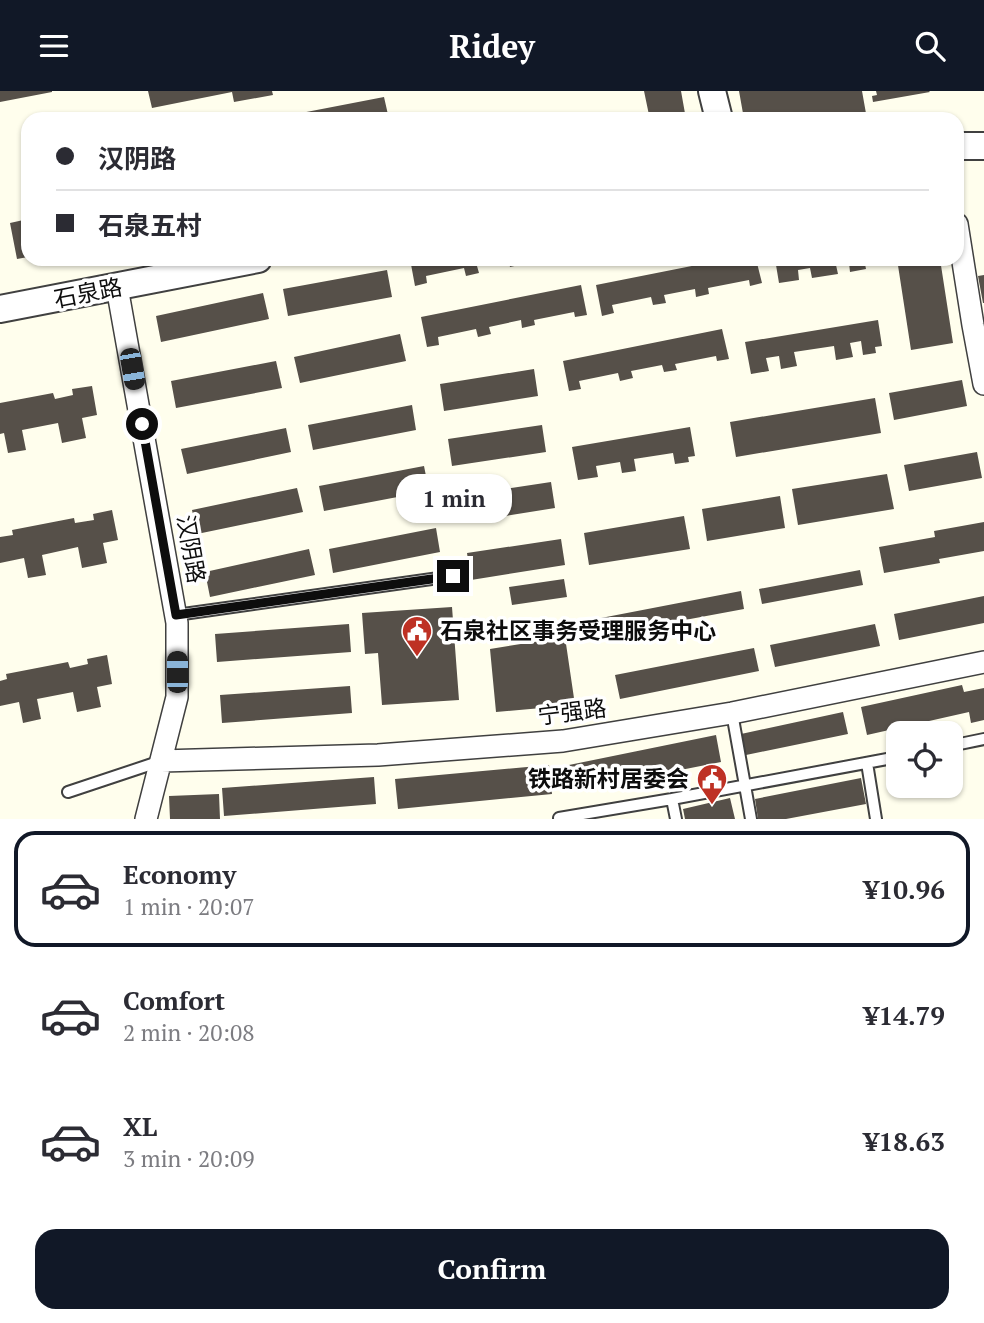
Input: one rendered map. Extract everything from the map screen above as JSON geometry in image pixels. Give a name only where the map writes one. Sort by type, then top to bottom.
[{"type":"street","points":[[712,91],[717,112]]},
{"type":"street","points":[[964,146],[984,146]]},
{"type":"street","name":"石泉路","points":[[0,309],[223,266]]},
{"type":"street","points":[[964,266],[984,384]]},
{"type":"street","name":"汉阴路","points":[[117,287],[177,623],[177,697],[146,819]]},
{"type":"street","name":"宁强路","points":[[161,761],[378,755],[563,741],[732,713],[984,661]]},
{"type":"lane","points":[[176,615],[453,576]]},
{"type":"lane","points":[[732,713],[751,819]]},
{"type":"lane","points":[[963,743],[984,739]]},
{"type":"lane","points":[[559,818],[886,759]]},
{"type":"lane","points":[[68,792],[161,761]]},
{"type":"lane","points":[[867,763],[876,819]]},
{"type":"lane","points":[[672,799],[676,819]]},
{"type":"building","points":[[0,91],[52,91],[52,92],[0,102]]},
{"type":"building","points":[[148,91],[272,91],[273,95],[234,102],[232,92],[152,108]]},
{"type":"building","points":[[644,91],[681,91],[685,112],[648,112]]},
{"type":"building","points":[[739,91],[862,91],[866,112],[743,112]]},
{"type":"building","points":[[876,91],[930,92],[873,102],[872,96],[877,95]]},
{"type":"building","points":[[384,97],[387,112],[306,112]]},
{"type":"building","points":[[21,221],[21,258],[17,259],[10,223]]},
{"type":"building","points":[[411,266],[477,266],[479,273],[466,276],[464,268],[426,276],[427,283],[415,286]]},
{"type":"building","points":[[692,266],[758,266],[762,283],[750,286],[749,280],[708,288],[709,294],[696,297],[695,289],[664,295],[666,303],[653,305],[651,297],[612,305],[614,313],[602,316],[596,285]]},
{"type":"building","points":[[776,266],[836,266],[838,274],[812,278],[810,268],[798,270],[799,280],[779,283]]},
{"type":"building","points":[[849,266],[865,266],[866,269],[850,272]]},
{"type":"building","points":[[898,266],[941,266],[953,343],[911,350]]},
{"type":"building","points":[[387,270],[392,297],[288,316],[283,289]]},
{"type":"building","points":[[984,275],[984,303],[983,303],[978,276]]},
{"type":"building","points":[[581,285],[587,315],[575,317],[574,312],[534,320],[535,325],[522,328],[521,320],[489,327],[491,334],[478,337],[476,329],[438,337],[439,345],[427,347],[421,317]]},
{"type":"building","points":[[263,293],[269,319],[161,342],[156,316]]},
{"type":"building","points":[[878,320],[882,346],[875,347],[876,353],[863,355],[861,341],[850,343],[853,357],[836,360],[834,346],[794,352],[797,366],[781,369],[779,356],[766,358],[769,371],[751,374],[745,342]]},
{"type":"building","points":[[722,329],[729,359],[717,361],[716,356],[675,364],[677,370],[664,372],[662,365],[631,371],[633,378],[620,381],[618,373],[579,381],[581,389],[569,391],[563,361]]},
{"type":"building","points":[[400,334],[406,361],[300,383],[294,357]]},
{"type":"building","points":[[276,361],[282,388],[176,408],[171,381]]},
{"type":"building","points":[[534,369],[538,396],[444,411],[440,384]]},
{"type":"building","points":[[962,380],[967,406],[894,420],[889,393]]},
{"type":"building","points":[[92,386],[97,415],[82,418],[86,438],[62,443],[58,423],[22,430],[26,450],[8,453],[4,433],[0,434],[0,403],[53,393],[55,399],[73,395],[72,389]]},
{"type":"building","points":[[875,398],[881,433],[736,457],[730,422]]},
{"type":"building","points":[[412,405],[416,430],[313,450],[308,425]]},
{"type":"building","points":[[542,425],[546,452],[452,466],[448,439]]},
{"type":"building","points":[[690,427],[695,456],[688,457],[689,462],[675,464],[673,453],[634,459],[636,471],[622,473],[620,462],[596,466],[598,477],[578,480],[572,447]]},
{"type":"building","points":[[286,428],[291,452],[187,474],[181,449]]},
{"type":"building","points":[[977,452],[982,478],[909,491],[904,465]]},
{"type":"building","points":[[424,466],[429,491],[324,511],[319,486]]},
{"type":"building","points":[[887,474],[894,509],[798,525],[792,489]]},
{"type":"building","points":[[551,482],[555,508],[461,523],[457,496]]},
{"type":"building","points":[[297,488],[303,512],[197,534],[192,510]]},
{"type":"building","points":[[780,496],[785,528],[707,541],[702,509]]},
{"type":"building","points":[[112,510],[118,540],[103,543],[107,563],[82,568],[78,547],[42,555],[46,575],[28,578],[24,558],[0,563],[0,537],[13,535],[12,530],[74,518],[75,523],[94,520],[93,514]]},
{"type":"building","points":[[684,516],[690,549],[589,565],[584,533]]},
{"type":"building","points":[[984,522],[984,551],[939,559],[940,563],[884,573],[879,547],[935,537],[934,531]]},
{"type":"building","points":[[436,528],[440,552],[333,573],[329,549]]},
{"type":"building","points":[[561,539],[565,565],[471,580],[467,553]]},
{"type":"building","points":[[309,549],[315,575],[210,597],[205,572]]},
{"type":"building","points":[[860,570],[863,585],[762,604],[759,589]]},
{"type":"building","points":[[564,579],[567,597],[512,605],[509,587]]},
{"type":"building","points":[[741,591],[744,609],[604,635],[601,618]]},
{"type":"building","points":[[984,596],[984,623],[899,640],[894,614]]},
{"type":"building","name":"石泉社区事务受理服务中心","points":[[452,607],[459,700],[382,705],[378,653],[365,654],[362,613]]},
{"type":"building","points":[[349,624],[351,652],[217,662],[215,634]]},
{"type":"building","points":[[875,624],[880,646],[775,667],[770,645]]},
{"type":"building","points":[[565,637],[575,705],[496,712],[490,649]]},
{"type":"building","points":[[754,648],[759,671],[620,699],[615,675]]},
{"type":"building","points":[[107,655],[112,684],[97,687],[101,707],[77,712],[73,692],[37,699],[41,719],[23,723],[19,702],[0,706],[0,681],[7,679],[6,674],[68,662],[70,668],[88,664],[87,659]]},
{"type":"building","points":[[962,685],[964,692],[984,688],[984,720],[971,723],[969,712],[929,721],[886,721],[886,731],[867,735],[861,707]]},
{"type":"building","points":[[350,686],[352,713],[222,723],[220,695]]},
{"type":"building","points":[[843,712],[848,734],[746,755],[741,734]]},
{"type":"building","points":[[716,735],[721,762],[569,792],[564,766]]},
{"type":"building","points":[[549,765],[552,794],[398,809],[395,779]]},
{"type":"building","points":[[374,777],[376,804],[224,816],[222,788]]},
{"type":"building","points":[[861,778],[866,804],[786,819],[758,819],[755,799]]},
{"type":"building","points":[[219,794],[220,819],[170,819],[169,796]]},
{"type":"building","points":[[730,798],[735,819],[685,819],[683,809]]},
{"type":"place","name":"石泉社区事务受理服务中心","points":[[417,658]]},
{"type":"place","name":"铁路新村居委会","points":[[712,806]]},
{"type":"route","points":[[142,424],[176,615],[453,576]]}]
